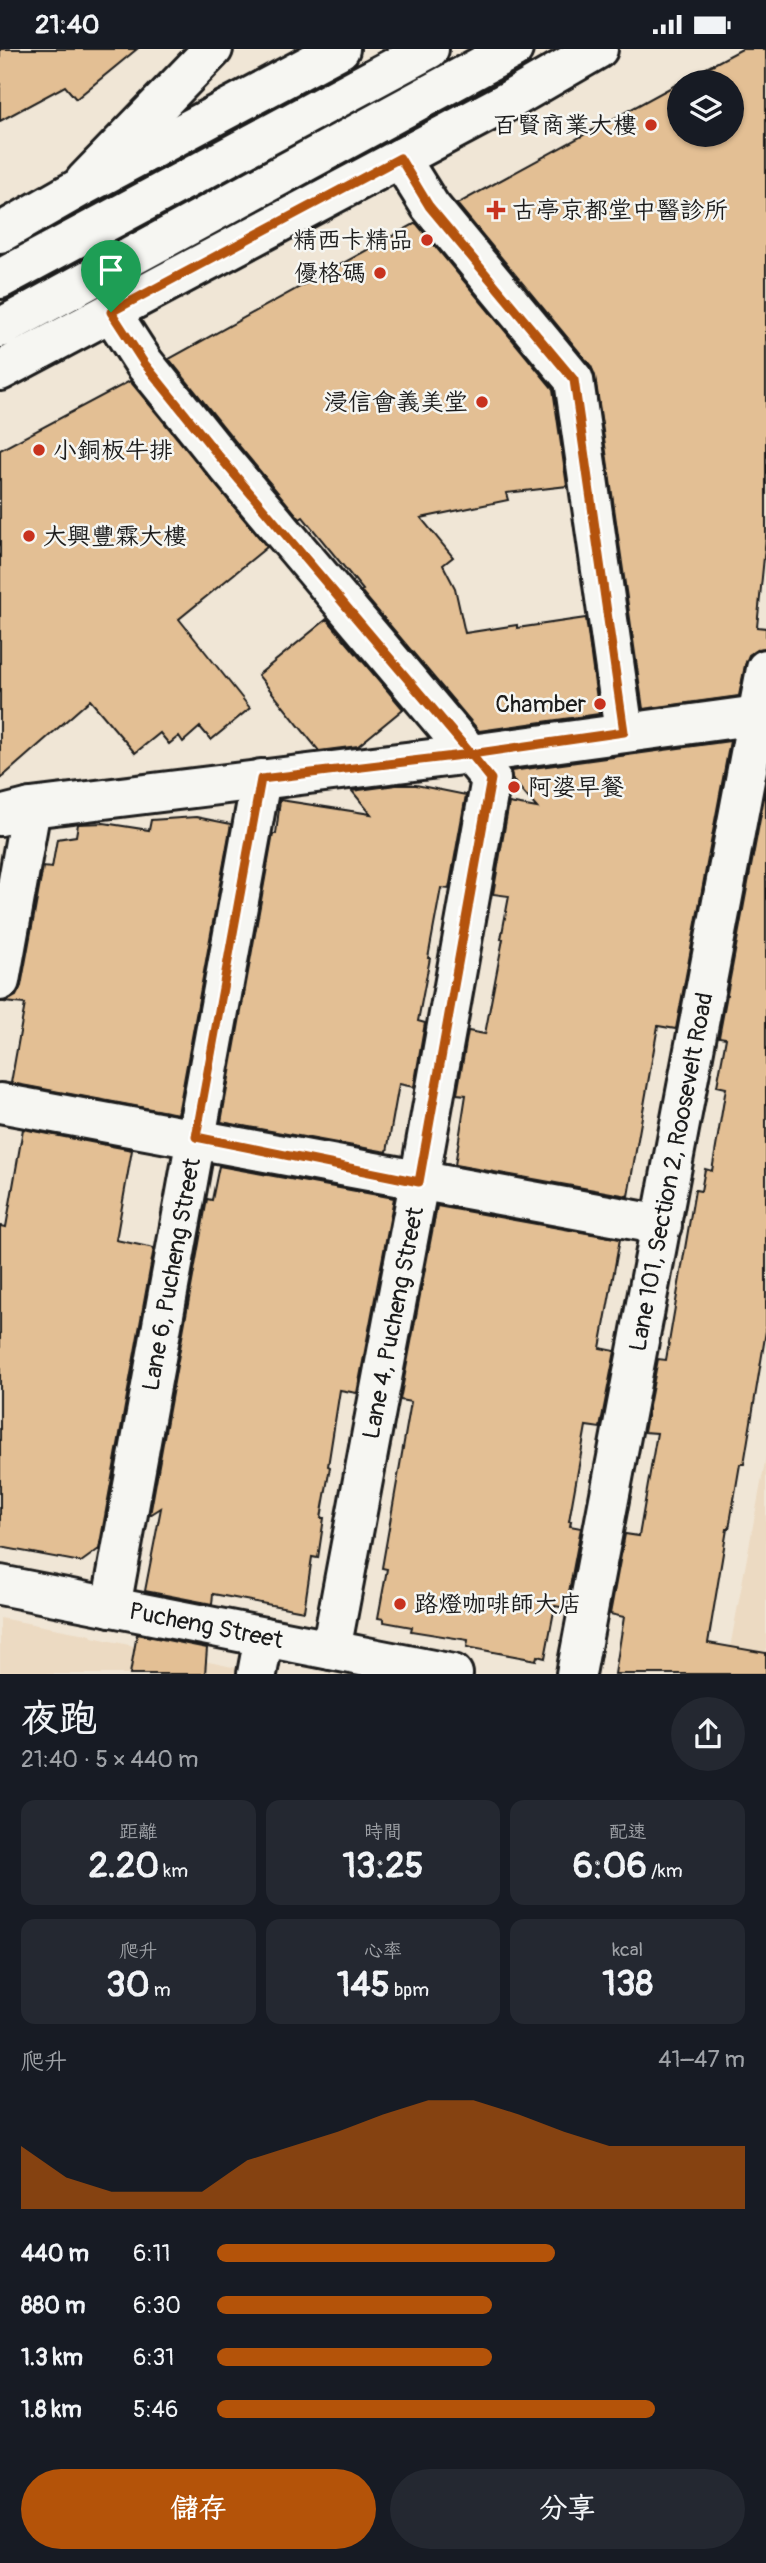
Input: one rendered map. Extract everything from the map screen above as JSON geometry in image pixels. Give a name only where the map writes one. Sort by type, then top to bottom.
[{"type":"main road","points":[[79,187],[213,49]]},
{"type":"main road","points":[[0,233],[79,187],[340,49]]},
{"type":"main road","points":[[0,279],[429,49]]},
{"type":"main road","points":[[0,328],[513,49]]},
{"type":"main road","points":[[0,371],[510,100],[598,49]]},
{"type":"main road","points":[[388,117],[510,100]]},
{"type":"main road","points":[[400,158],[429,206],[574,380],[624,732]]},
{"type":"main road","name":"Lane 4, Pucheng Street","points":[[111,312],[144,363],[218,455],[491,779],[331,1650]]},
{"type":"main road","name":"Lane 101, Section 2, Roosevelt Road","points":[[576,1674],[766,669]]},
{"type":"main road","points":[[0,981],[16,812],[758,715]]},
{"type":"main road","name":"Lane 6, Pucheng Street","points":[[111,1607],[261,779]]},
{"type":"main road","points":[[0,1103],[662,1225]]},
{"type":"main road","name":"Pucheng Street","points":[[0,1585],[453,1674]]},
{"type":"main road","points":[[257,1674],[264,1637]]},
{"type":"shaded area","points":[[766,1458],[766,1674],[725,1674],[765,1462]]},
{"type":"shaded area","points":[[0,1618],[91,1635],[265,1674],[0,1674]]},
{"type":"building","points":[[0,49],[137,49],[76,99],[65,86],[0,121]]},
{"type":"building","points":[[742,49],[766,49],[766,537],[757,627],[766,628],[766,648],[758,649],[749,655],[739,696],[643,709],[595,376],[591,366],[457,204],[667,90],[667,147],[744,147],[744,70],[703,70]]},
{"type":"building","points":[[416,223],[553,389],[567,486],[506,493],[508,500],[421,518],[453,557],[443,565],[455,588],[465,633],[586,618],[599,714],[479,731],[169,359]]},
{"type":"building","points":[[130,381],[267,547],[179,619],[250,708],[211,740],[200,727],[183,742],[179,736],[169,744],[160,733],[135,753],[90,700],[0,779],[0,450]]},
{"type":"building","points":[[327,619],[403,709],[358,746],[319,751],[258,675]]},
{"type":"building","points":[[730,741],[676,1029],[658,1026],[628,1196],[455,1165],[466,1095],[457,1094],[468,1031],[485,1034],[503,939],[509,896],[493,894],[509,803],[537,808],[512,779],[511,771]]},
{"type":"building","points":[[416,785],[466,795],[449,889],[441,888],[428,958],[418,1021],[425,1023],[414,1087],[399,1084],[387,1152],[221,1122],[273,834],[276,834],[280,800],[371,814],[352,791]]},
{"type":"building","points":[[766,787],[766,1331],[744,1464],[740,1464],[708,1643],[766,1653],[766,1674],[615,1674],[624,1617],[610,1614],[625,1534],[639,1536],[657,1433],[644,1432],[658,1359],[666,1360],[695,1190],[701,1191],[705,1169],[712,1171],[726,1088],[717,1086],[726,1038],[719,1037]]},
{"type":"building","points":[[196,817],[231,824],[178,1114],[11,1083],[25,1004],[4,1002],[16,996],[21,986],[43,867],[52,868],[57,839],[76,836],[78,824],[104,823],[149,830],[151,820]]},
{"type":"building","points":[[23,1129],[132,1150],[116,1240],[154,1248],[99,1549],[81,1562],[0,1547],[0,1226],[6,1227]]},
{"type":"building","points":[[219,1166],[394,1198],[357,1393],[340,1390],[321,1518],[324,1518],[318,1558],[312,1557],[304,1611],[213,1594],[212,1604],[145,1591],[161,1508],[150,1515],[207,1199],[212,1200]]},
{"type":"building","points":[[437,1206],[620,1239],[600,1348],[615,1351],[600,1428],[586,1426],[569,1521],[570,1526],[581,1528],[566,1608],[555,1606],[545,1658],[537,1656],[536,1660],[467,1647],[468,1640],[411,1631],[412,1627],[384,1622],[384,1619],[378,1618],[387,1569],[382,1568],[411,1402],[400,1400]]},
{"type":"building","points":[[137,1634],[207,1648],[205,1674],[130,1674]]},
{"type":"place","name":"百賢商業大樓","points":[[651,125]]},
{"type":"place","name":"古亭京都堂中醫診所","points":[[496,210]]},
{"type":"place","name":"精西卡精品","points":[[427,240]]},
{"type":"place","name":"優格碼","points":[[380,273]]},
{"type":"place","name":"浸信會義美堂","points":[[482,402]]},
{"type":"place","name":"小銅板牛排","points":[[39,450]]},
{"type":"place","name":"大興豐霖大樓","points":[[29,536]]},
{"type":"place","name":"Chamber","points":[[600,704]]},
{"type":"place","name":"阿婆早餐","points":[[514,787]]},
{"type":"place","name":"路燈咖啡師大店","points":[[400,1604]]},
{"type":"route","points":[[111,312],[144,363],[218,455],[471,754],[491,779],[419,1182],[196,1137],[261,779],[471,754],[624,732],[574,380],[429,206],[400,158],[111,312]]}]
